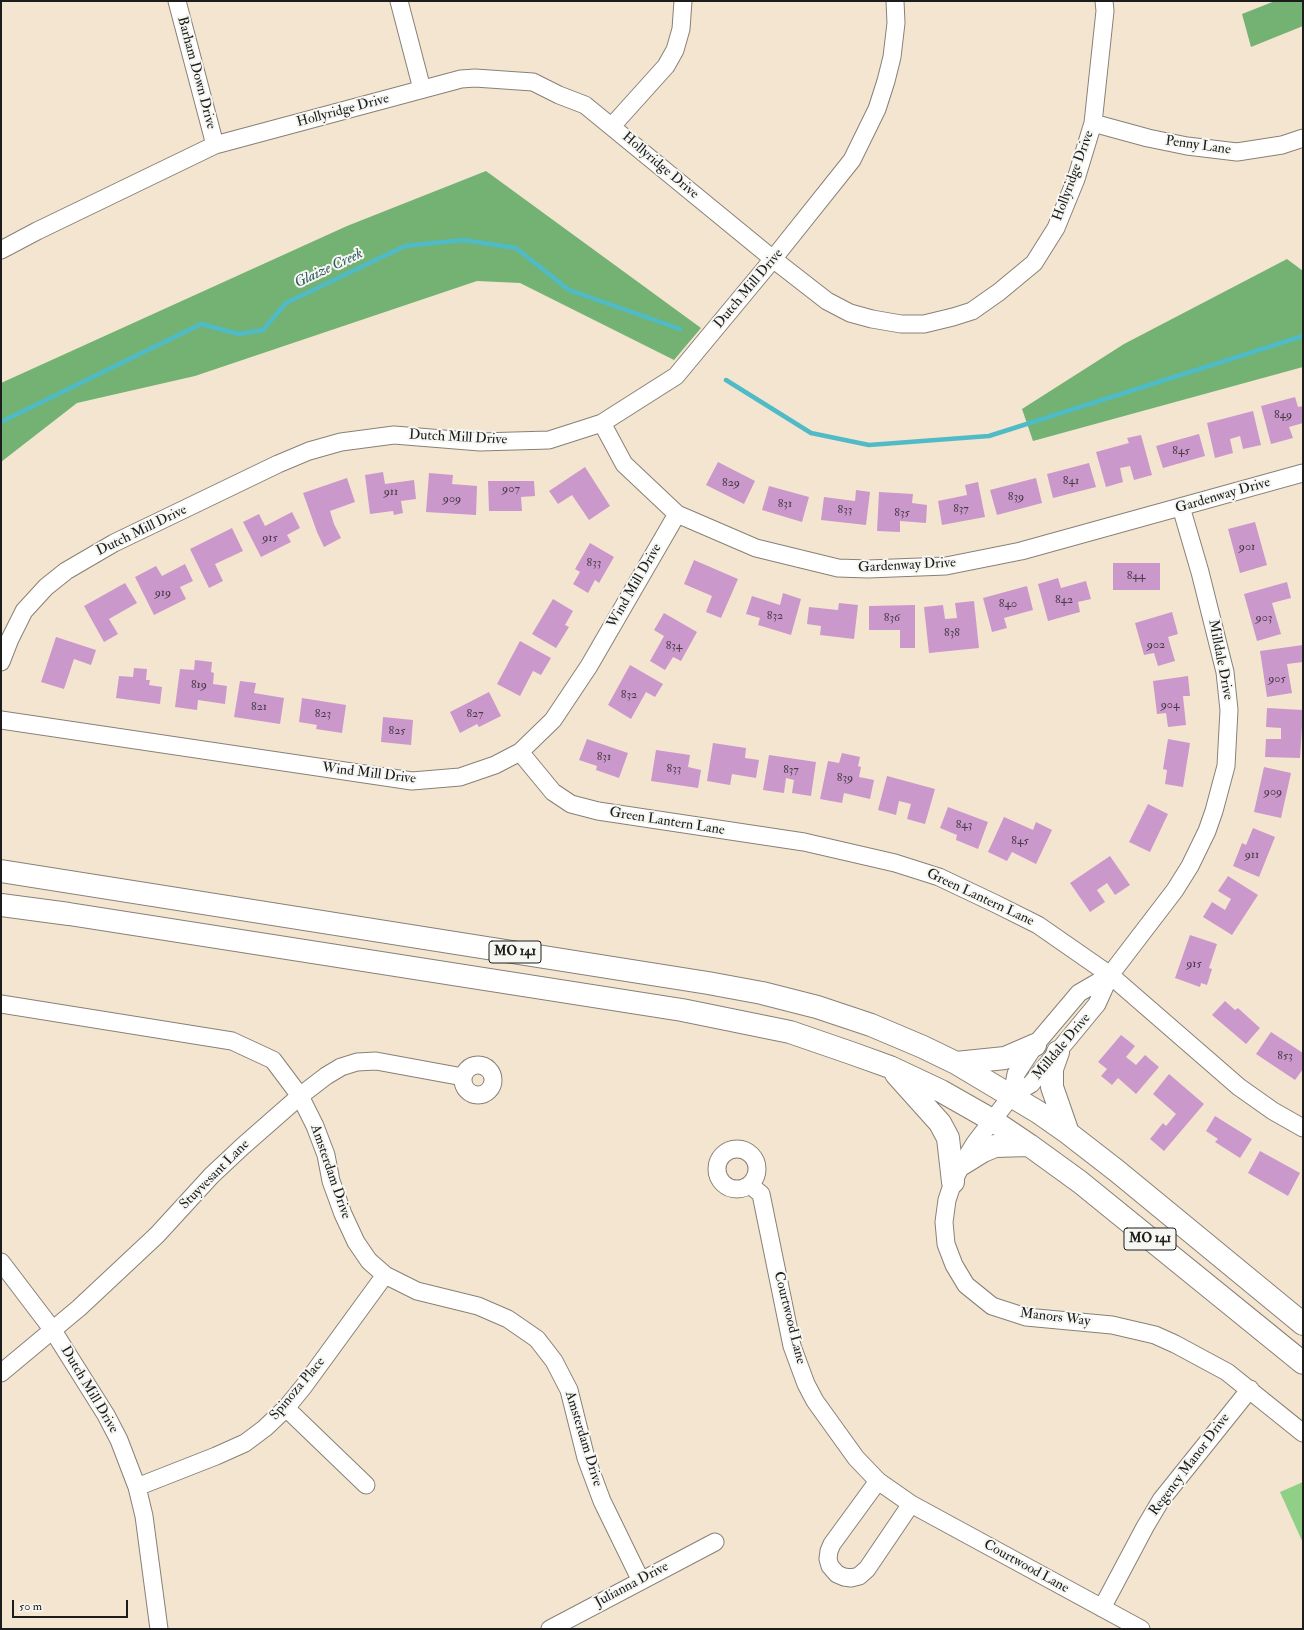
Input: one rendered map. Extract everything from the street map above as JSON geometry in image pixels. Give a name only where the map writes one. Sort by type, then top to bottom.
[{"type":"highway","name":"MO 141","points":[[1,871],[658,974],[762,993],[817,1007],[871,1025],[923,1047],[956,1064],[1012,1095],[1068,1133],[1303,1324]]},
{"type":"highway","name":"MO 141","points":[[1,905],[719,1017],[790,1032],[890,1067],[952,1097],[992,1120],[1030,1145],[1080,1182],[1303,1363]]},
{"type":"highway","points":[[1,922],[29,910]]},
{"type":"highway","points":[[956,1064],[1005,1058],[1035,1045]]},
{"type":"highway","points":[[1058,1052],[1052,1069],[1052,1086],[1068,1133]]},
{"type":"highway","points":[[890,1067],[940,1123],[948,1138],[957,1173],[983,1151],[995,1146],[1030,1145]]},
{"type":"street","name":"Barham Down Drive","points":[[177,1],[215,145]]},
{"type":"street","points":[[399,1],[422,89]]},
{"type":"street","points":[[612,126],[666,66],[675,50],[681,29],[683,1]]},
{"type":"street","name":"Dutch Mill Drive","points":[[1,662],[10,639],[24,611],[46,587],[66,571],[114,543],[278,464],[309,451],[341,442],[394,435],[480,442],[548,440],[602,423],[676,376],[774,259],[852,160],[877,109],[892,57],[896,23],[895,1]]},
{"type":"street","name":"Hollyridge Drive","points":[[1,250],[215,145],[461,79],[475,78],[532,82],[585,105],[827,301],[850,313],[872,319],[901,324],[924,324],[972,311],[999,292],[1034,263],[1056,228],[1076,179],[1093,123],[1104,1]]},
{"type":"street","name":"Penny Lane","points":[[1093,123],[1148,138],[1187,146],[1237,152],[1282,145],[1303,138]]},
{"type":"street","name":"Gardenway Drive","points":[[602,423],[624,464],[677,514],[756,548],[838,568],[868,569],[946,566],[1021,551],[1303,474]]},
{"type":"street","name":"Milldale Drive","points":[[1012,1095],[1031,1084],[1097,1004],[1110,975],[1175,890],[1190,866],[1207,831],[1214,811],[1226,766],[1229,710],[1225,672],[1200,572],[1181,508]]},
{"type":"street","name":"Wind Mill Drive","points":[[1,720],[412,781],[460,777],[495,765],[520,752],[553,720],[589,666],[677,514]]},
{"type":"street","name":"Green Lantern Lane","points":[[520,752],[553,792],[571,804],[598,811],[804,842],[895,863],[939,877],[1038,925],[1110,975],[1239,1087],[1273,1111],[1303,1128]]},
{"type":"street","name":"Milldale Drive","points":[[1012,1095],[1016,1074],[1035,1045],[1079,993],[1110,975]]},
{"type":"street","name":"Amsterdam Drive","points":[[1,1004],[232,1041],[273,1060],[300,1096],[315,1126],[326,1155],[331,1181],[343,1214],[356,1242],[369,1261],[385,1275],[417,1291],[478,1306],[508,1319],[536,1339],[554,1362],[569,1390],[586,1458],[602,1501],[641,1581]]},
{"type":"street","name":"Stuyvesant Lane","points":[[1,1373],[79,1308],[146,1245],[179,1212],[212,1175],[243,1146],[300,1096],[341,1067],[357,1062],[376,1062],[463,1077]]},
{"type":"street","name":"Manors Way","points":[[1012,1095],[992,1120],[957,1173],[947,1200],[944,1222],[946,1244],[954,1265],[966,1285],[992,1306],[1026,1317],[1112,1325],[1156,1335],[1227,1372],[1303,1433]]},
{"type":"street","name":"Courtwood Lane","points":[[750,1185],[761,1194],[792,1346],[806,1384],[815,1401],[856,1458],[878,1481],[911,1504],[1141,1629]]},
{"type":"street","name":"Dutch Mill Drive","points":[[1,1262],[52,1329],[106,1415],[119,1440],[137,1487],[147,1534],[159,1629]]},
{"type":"street","name":"Spinoza Place","points":[[137,1487],[216,1456],[244,1443],[265,1428],[286,1408],[385,1275]]},
{"type":"street","name":"Regency Manor Drive","points":[[1102,1608],[1161,1500],[1250,1389]]},
{"type":"street","points":[[286,1408],[366,1485]]},
{"type":"street","points":[[878,1481],[832,1544],[828,1559],[830,1566],[837,1574],[851,1578],[859,1576],[867,1569],[911,1504]]},
{"type":"street","name":"Julianna Drive","points":[[550,1629],[715,1542]]},
{"type":"green space","points":[[1275,1],[1303,1],[1303,26],[1251,47],[1242,14]]},
{"type":"green space","points":[[486,171],[701,328],[674,360],[520,283],[477,281],[195,376],[77,403],[1,462],[1,383],[347,226]]},
{"type":"green space","points":[[1287,259],[1303,271],[1303,367],[1033,441],[1022,409],[1124,344]]},
{"type":"green space","points":[[1303,1482],[1303,1543],[1280,1492]]},
{"type":"building","points":[[1295,397],[1298,407],[1303,406],[1303,423],[1289,427],[1293,438],[1271,444],[1261,406]]},
{"type":"building","points":[[1253,411],[1261,445],[1243,449],[1240,436],[1230,439],[1233,453],[1215,458],[1207,423]]},
{"type":"building","points":[[1199,434],[1205,456],[1163,468],[1156,446]]},
{"type":"building","points":[[1141,435],[1152,475],[1134,480],[1130,466],[1120,468],[1123,482],[1106,487],[1096,452],[1129,443],[1127,438]]},
{"type":"building","points":[[718,462],[755,481],[744,504],[706,485]]},
{"type":"building","points":[[1089,463],[1096,487],[1053,498],[1047,474]]},
{"type":"building","points":[[585,467],[610,506],[589,520],[572,495],[558,504],[549,491]]},
{"type":"building","points":[[383,472],[385,484],[414,480],[416,499],[401,501],[403,513],[394,515],[393,511],[370,514],[365,475]]},
{"type":"building","points":[[429,473],[453,475],[452,484],[477,486],[476,515],[426,512]]},
{"type":"building","points":[[347,478],[355,502],[330,511],[334,524],[341,538],[324,547],[303,493]]},
{"type":"building","points":[[1036,478],[1042,503],[997,515],[990,490]]},
{"type":"building","points":[[488,481],[534,481],[535,496],[521,497],[522,511],[489,511]]},
{"type":"building","points":[[978,482],[985,517],[942,525],[938,501],[967,495],[965,485]]},
{"type":"building","points":[[769,486],[809,497],[802,522],[762,510]]},
{"type":"building","points":[[856,490],[870,492],[866,525],[821,520],[824,497],[855,501]]},
{"type":"building","points":[[879,492],[913,494],[912,503],[927,505],[926,523],[900,521],[900,532],[877,531]]},
{"type":"building","points":[[292,512],[300,528],[287,535],[291,542],[261,557],[243,522],[259,514],[265,526]]},
{"type":"building","points":[[1255,522],[1267,565],[1240,573],[1228,529]]},
{"type":"building","points":[[232,528],[243,551],[215,564],[223,581],[209,588],[190,549]]},
{"type":"building","points":[[590,543],[614,557],[599,583],[595,580],[588,593],[573,584],[580,572],[575,569]]},
{"type":"building","points":[[694,560],[738,579],[721,618],[706,612],[712,596],[684,584]]},
{"type":"building","points":[[1113,563],[1160,563],[1160,590],[1113,590]]},
{"type":"building","points":[[185,564],[193,581],[180,587],[186,599],[154,615],[135,577],[156,566],[162,576]]},
{"type":"building","points":[[1058,578],[1061,588],[1086,581],[1091,599],[1078,602],[1080,612],[1048,621],[1038,584]]},
{"type":"building","points":[[1287,582],[1291,598],[1272,603],[1281,634],[1257,641],[1244,594]]},
{"type":"building","points":[[125,583],[137,603],[109,619],[118,634],[104,642],[84,606]]},
{"type":"building","points":[[1027,586],[1033,610],[1004,618],[1007,628],[992,632],[983,598]]},
{"type":"building","points":[[783,593],[801,599],[791,635],[758,625],[760,618],[746,614],[752,596],[780,605]]},
{"type":"building","points":[[553,599],[573,611],[565,625],[569,627],[556,648],[532,634]]},
{"type":"building","points":[[974,601],[979,648],[929,653],[924,607],[943,605],[945,619],[957,618],[955,603]]},
{"type":"building","points":[[839,603],[858,605],[854,639],[820,635],[821,626],[807,624],[809,607],[838,610]]},
{"type":"building","points":[[915,605],[915,648],[900,648],[900,630],[869,630],[869,606]]},
{"type":"building","points":[[1172,612],[1178,634],[1168,637],[1175,661],[1158,666],[1154,653],[1144,655],[1135,623]]},
{"type":"building","points":[[664,613],[697,632],[681,661],[673,657],[665,670],[650,661],[664,636],[654,630]]},
{"type":"building","points":[[56,637],[96,650],[91,665],[74,659],[64,689],[41,682]]},
{"type":"building","points":[[520,641],[551,658],[541,675],[533,671],[520,696],[497,684]]},
{"type":"building","points":[[1303,645],[1303,662],[1287,664],[1292,693],[1267,697],[1260,651]]},
{"type":"building","points":[[195,660],[212,662],[211,672],[214,673],[213,684],[227,686],[225,704],[198,700],[197,710],[175,707],[180,669],[194,670]]},
{"type":"building","points":[[630,665],[663,684],[655,697],[646,692],[631,719],[608,705]]},
{"type":"building","points":[[134,668],[147,669],[146,680],[150,680],[149,685],[162,687],[160,704],[116,698],[119,676],[133,677]]},
{"type":"building","points":[[1188,676],[1190,696],[1183,696],[1186,725],[1168,727],[1166,713],[1157,714],[1153,681]]},
{"type":"building","points":[[240,681],[256,683],[254,693],[284,698],[280,724],[234,717]]},
{"type":"building","points":[[489,692],[501,716],[479,727],[477,724],[460,733],[450,712]]},
{"type":"building","points":[[302,698],[346,705],[342,733],[316,729],[317,725],[299,722]]},
{"type":"building","points":[[1267,708],[1303,710],[1300,758],[1265,757],[1266,739],[1281,739],[1281,728],[1266,727]]},
{"type":"building","points":[[383,717],[413,720],[411,745],[381,742]]},
{"type":"building","points":[[587,739],[628,753],[619,778],[596,770],[597,766],[579,760]]},
{"type":"building","points":[[1168,739],[1190,743],[1183,787],[1165,784],[1167,770],[1163,769]]},
{"type":"building","points":[[713,743],[746,748],[745,758],[759,760],[756,778],[732,774],[730,785],[707,781]]},
{"type":"building","points":[[656,750],[690,755],[688,767],[701,770],[698,788],[651,781]]},
{"type":"building","points":[[842,753],[860,757],[858,766],[861,767],[859,777],[874,780],[870,799],[844,793],[842,803],[820,799],[828,761],[839,763]]},
{"type":"building","points":[[769,755],[816,762],[811,796],[792,793],[794,780],[786,778],[784,793],[763,790]]},
{"type":"building","points":[[1264,767],[1291,773],[1281,818],[1254,812]]},
{"type":"building","points":[[887,776],[935,789],[925,824],[907,819],[911,804],[899,801],[896,815],[878,810]]},
{"type":"building","points":[[1148,804],[1168,814],[1150,852],[1129,842]]},
{"type":"building","points":[[948,807],[988,822],[978,849],[956,840],[957,835],[940,828]]},
{"type":"building","points":[[1004,817],[1033,830],[1036,822],[1052,830],[1036,864],[1012,852],[1007,861],[988,852]]},
{"type":"building","points":[[1253,828],[1275,837],[1259,877],[1233,866],[1242,843],[1246,845]]},
{"type":"building","points":[[1110,856],[1130,885],[1115,895],[1107,883],[1097,890],[1105,902],[1090,912],[1070,883]]},
{"type":"building","points":[[1228,876],[1258,895],[1232,935],[1203,917],[1212,902],[1225,910],[1231,899],[1218,891]]},
{"type":"building","points":[[1190,935],[1217,944],[1209,968],[1212,969],[1207,985],[1201,983],[1200,987],[1175,978]]},
{"type":"building","points":[[1225,1001],[1235,1010],[1238,1008],[1260,1028],[1246,1044],[1212,1015]]},
{"type":"building","points":[[1271,1032],[1303,1053],[1303,1069],[1295,1080],[1256,1054]]},
{"type":"building","points":[[1121,1035],[1135,1046],[1126,1057],[1136,1065],[1145,1055],[1159,1067],[1136,1094],[1118,1078],[1112,1085],[1101,1076],[1107,1069],[1098,1062]]},
{"type":"building","points":[[1169,1074],[1204,1104],[1164,1151],[1150,1139],[1163,1123],[1166,1126],[1176,1114],[1153,1094]]},
{"type":"building","points":[[1215,1116],[1252,1139],[1240,1158],[1215,1142],[1218,1139],[1206,1131]]},
{"type":"building","points":[[1260,1151],[1300,1173],[1288,1196],[1248,1173]]},
{"type":"waterway","name":"Glaize Creek","points":[[1,422],[201,324],[239,334],[263,330],[286,303],[405,246],[464,240],[516,248],[569,290],[680,329]]},
{"type":"waterway","points":[[726,380],[811,433],[869,445],[989,436],[1303,336]]}]
